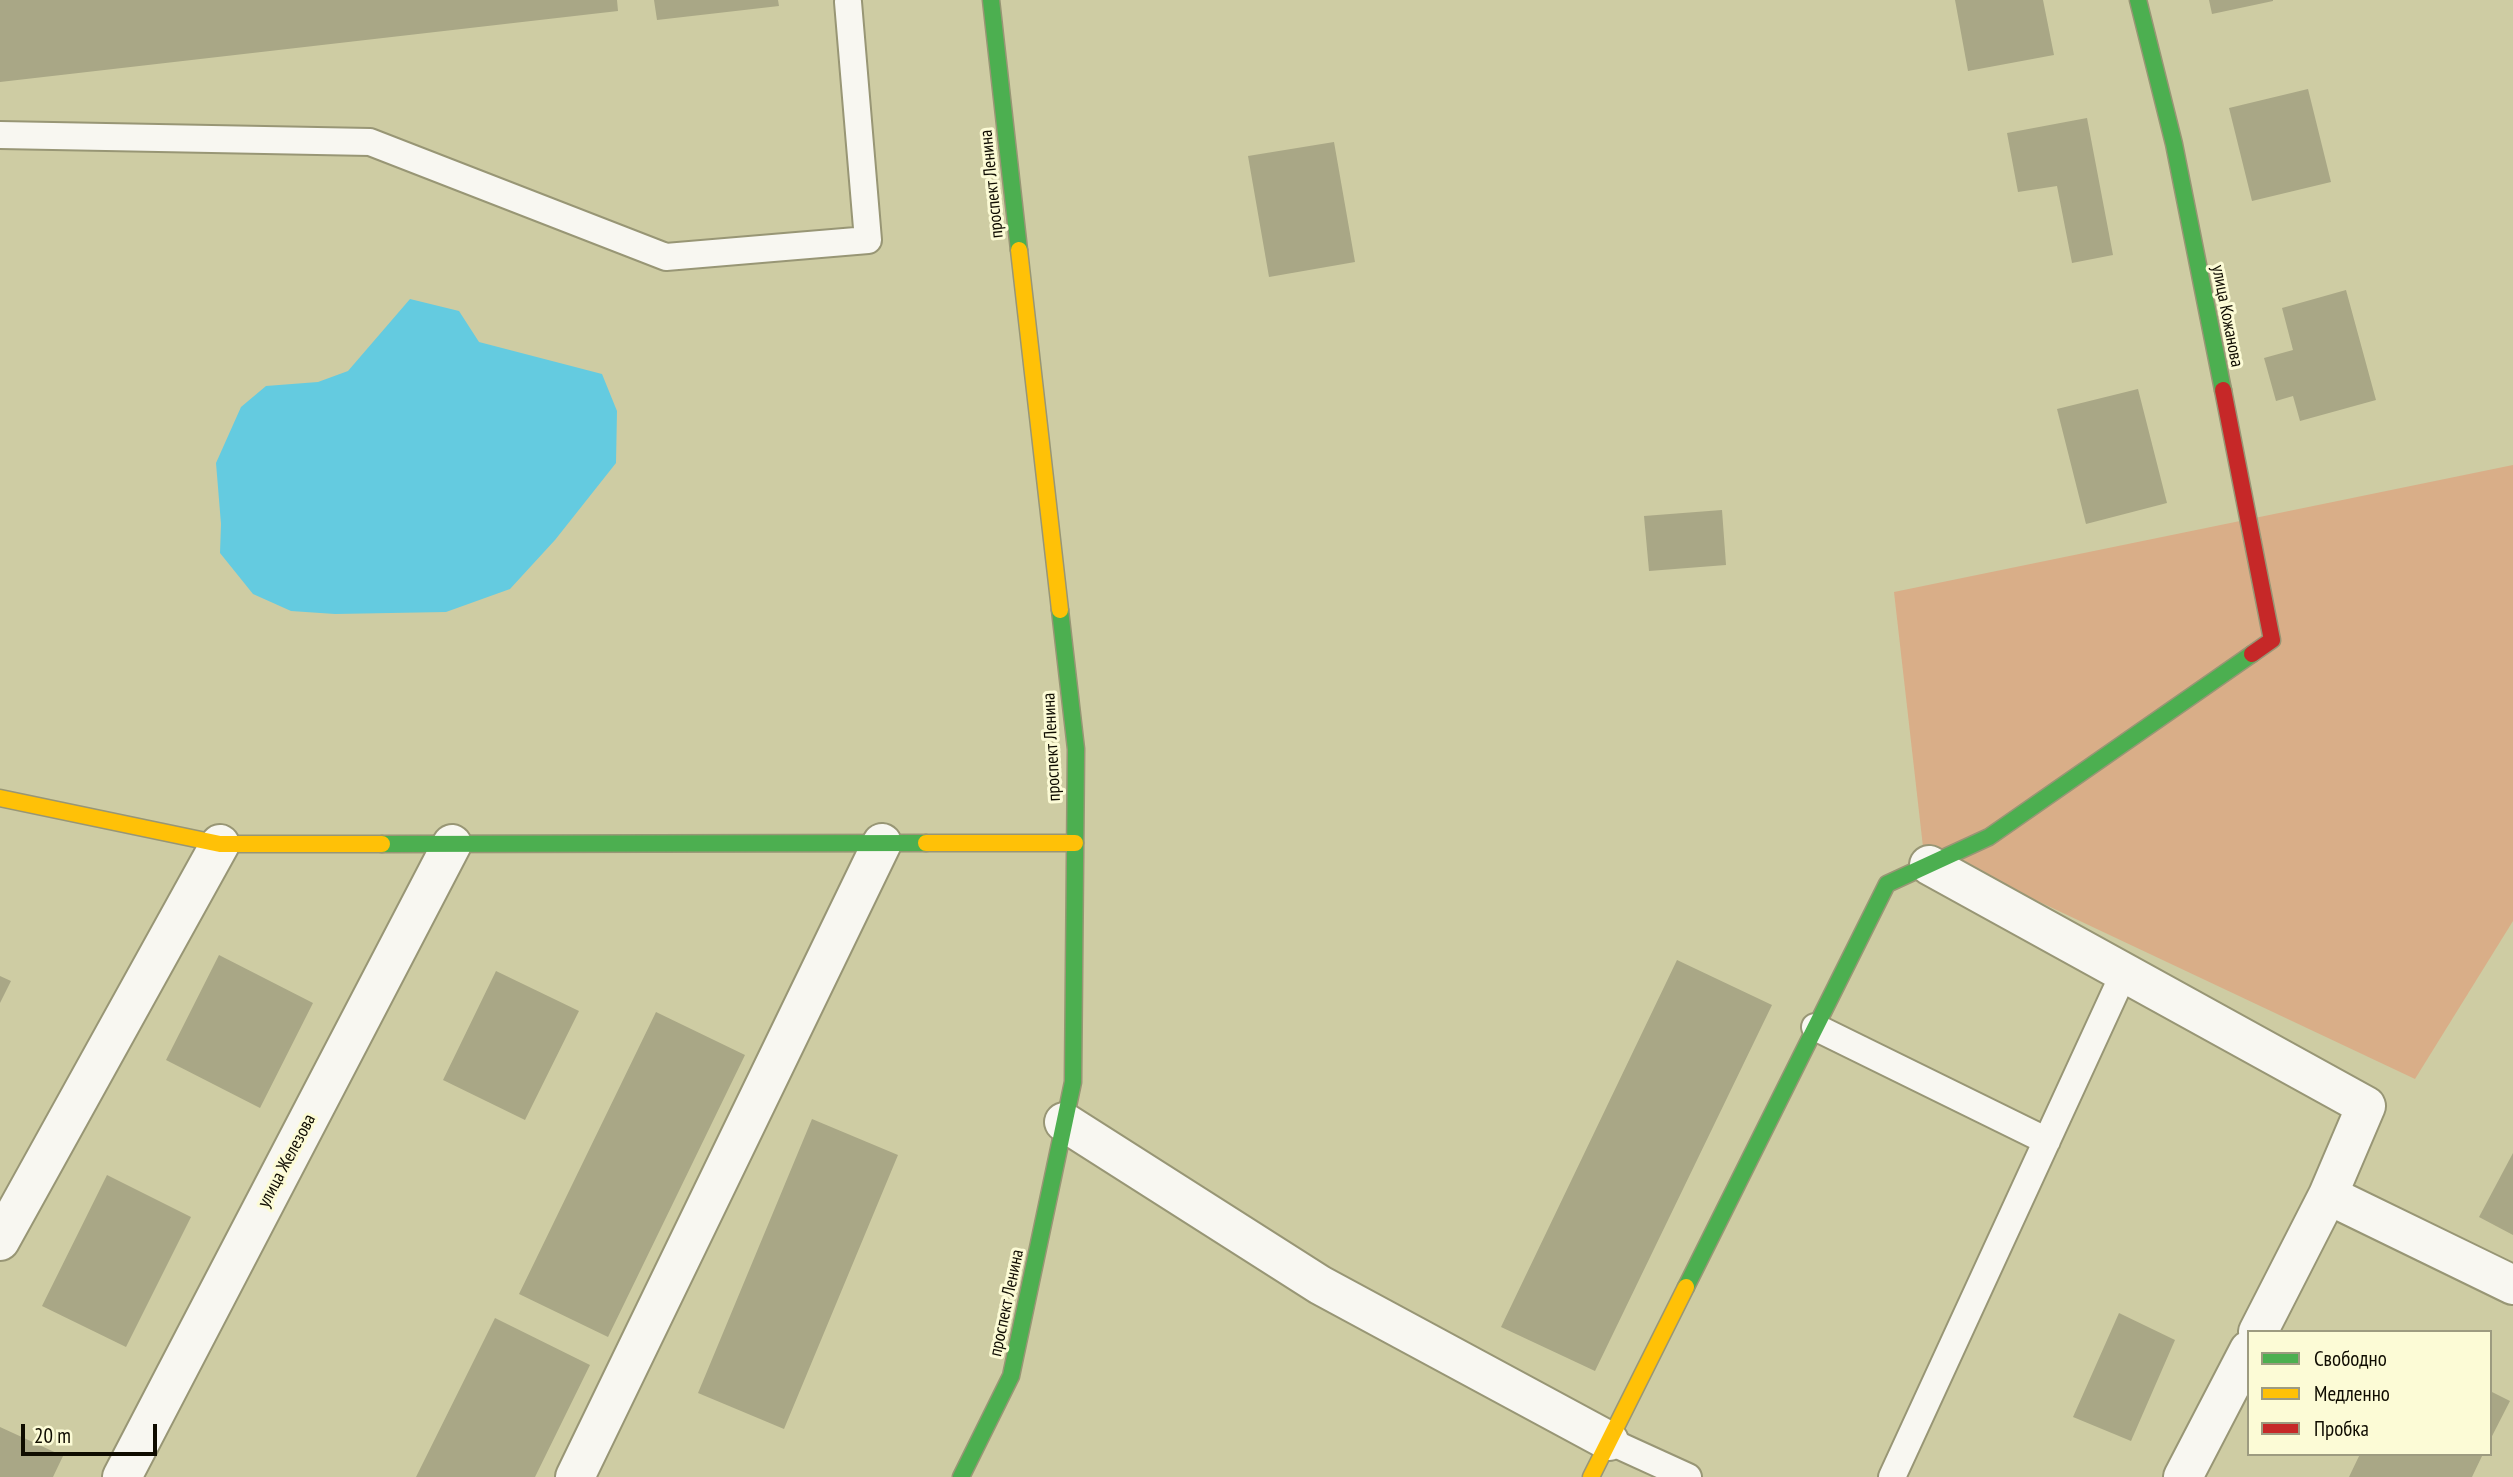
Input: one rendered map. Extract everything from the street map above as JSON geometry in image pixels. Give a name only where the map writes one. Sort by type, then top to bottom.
[{"type":"street","name":"проспект Ленина","points":[[961,1477],[1011,1376],[1073,1082],[1076,749],[991,0]]},
{"type":"street","name":"улица Кожанова","points":[[1929,864],[1989,836],[2272,640],[2174,144],[2138,0]]},
{"type":"street","points":[[0,797],[220,844],[1075,843]]},
{"type":"street","points":[[575,1477],[882,843]]},
{"type":"street","points":[[0,1241],[220,844]]},
{"type":"street","name":"улица Железова","points":[[122,1477],[452,844]]},
{"type":"street","points":[[1591,1477],[1887,884],[1929,864],[2366,1106],[2328,1195],[2259,1330]]},
{"type":"street","points":[[1064,1122],[1320,1285],[1609,1441]]},
{"type":"street","points":[[2328,1195],[2513,1285]]},
{"type":"street","points":[[2183,1477],[2247,1354]]},
{"type":"lane","points":[[0,135],[370,142],[666,257],[868,240],[852,1]]},
{"type":"lane","points":[[1892,1477],[2124,973]]},
{"type":"lane","points":[[1815,1027],[2047,1141]]},
{"type":"lane","points":[[1609,1441],[1688,1477]]},
{"type":"shaded area","points":[[2513,465],[2513,921],[2415,1079],[1923,847],[1894,592]]},
{"type":"water","points":[[410,299],[459,311],[479,342],[602,374],[617,411],[616,463],[555,540],[510,589],[446,612],[335,614],[291,611],[253,594],[220,553],[221,524],[216,463],[241,407],[266,386],[318,382],[348,371]]},
{"type":"building","points":[[0,0],[617,0],[618,11],[0,82]]},
{"type":"building","points":[[654,0],[778,0],[779,6],[657,20]]},
{"type":"building","points":[[1955,0],[2043,0],[2054,55],[1968,71]]},
{"type":"building","points":[[2209,0],[2273,0],[2273,1],[2212,14]]},
{"type":"building","points":[[2308,89],[2331,182],[2252,201],[2229,108]]},
{"type":"building","points":[[2087,118],[2113,255],[2072,263],[2057,186],[2018,192],[2007,133]]},
{"type":"building","points":[[1334,142],[1355,262],[1269,277],[1248,156]]},
{"type":"building","points":[[2346,290],[2376,400],[2300,421],[2293,396],[2276,401],[2264,358],[2293,350],[2282,308]]},
{"type":"building","points":[[2138,389],[2167,503],[2086,524],[2057,409]]},
{"type":"building","points":[[1722,510],[1726,565],[1649,571],[1644,516]]},
{"type":"building","points":[[219,955],[313,1003],[260,1108],[166,1060]]},
{"type":"building","points":[[1677,960],[1772,1005],[1595,1371],[1501,1327]]},
{"type":"building","points":[[496,971],[579,1011],[525,1120],[443,1080]]},
{"type":"building","points":[[0,976],[11,981],[0,1003]]},
{"type":"building","points":[[656,1012],[745,1055],[608,1337],[519,1294]]},
{"type":"building","points":[[812,1119],[898,1155],[784,1429],[698,1393]]},
{"type":"building","points":[[2513,1153],[2513,1235],[2479,1217]]},
{"type":"building","points":[[107,1175],[191,1217],[126,1347],[42,1306]]},
{"type":"building","points":[[2119,1313],[2175,1340],[2131,1441],[2073,1417]]},
{"type":"building","points":[[495,1318],[590,1365],[535,1477],[416,1477]]},
{"type":"building","points":[[2492,1392],[2510,1401],[2492,1436]]},
{"type":"building","points":[[0,1427],[63,1456],[53,1477],[0,1477]]},
{"type":"building","points":[[2359,1456],[2482,1456],[2472,1477],[2349,1477]]},
{"type":"traffic: fast","points":[[991,0],[1019,250]]},
{"type":"traffic: fast","points":[[2138,0],[2174,144],[2223,390]]},
{"type":"traffic: fast","points":[[961,1477],[1011,1376],[1073,1082],[1076,749],[1060,610]]},
{"type":"traffic: fast","points":[[1686,1287],[1887,884],[1989,837],[2252,654]]},
{"type":"traffic: fast","points":[[382,844],[926,843]]},
{"type":"traffic: slow","points":[[1019,250],[1060,610]]},
{"type":"traffic: slow","points":[[0,798],[220,844],[382,844]]},
{"type":"traffic: slow","points":[[926,843],[1075,843]]},
{"type":"traffic: slow","points":[[1591,1477],[1686,1287]]},
{"type":"traffic: jam","points":[[2223,390],[2272,640],[2252,654]]}]
